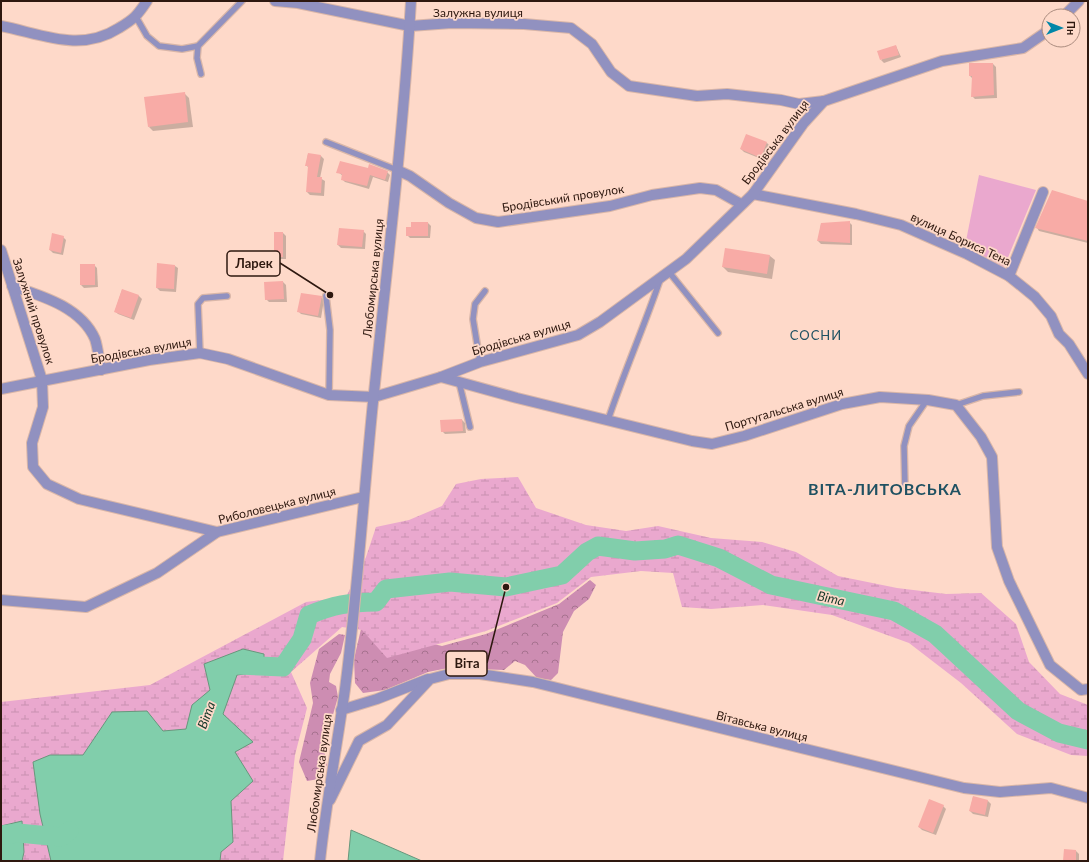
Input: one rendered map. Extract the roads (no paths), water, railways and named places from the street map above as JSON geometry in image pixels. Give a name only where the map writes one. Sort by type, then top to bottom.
[{"type":"street","points":[[1,26],[47,38],[77,42],[106,36],[136,17],[147,1]]},
{"type":"street","name":"Залужна вулиця","points":[[275,1],[298,3],[410,26],[452,23],[524,24],[571,28],[592,44],[611,72],[630,86],[697,96],[727,94],[781,100],[799,104],[824,101]]},
{"type":"street","name":"Любомирська вулиця","points":[[320,861],[325,811],[344,690],[359,557],[363,497],[397,170],[412,1]]},
{"type":"street","name":"Бродівська вулиця","points":[[1,389],[149,360],[200,353],[228,359],[329,395],[374,397],[441,377],[480,362],[578,335],[600,322],[660,280],[686,259],[753,194],[803,124],[824,101],[942,61],[1023,48],[1041,36]]},
{"type":"street","name":"Бродівський провулок","points":[[397,170],[410,176],[449,203],[476,218],[498,222],[610,206],[652,195],[700,188],[716,190],[741,204]]},
{"type":"street","points":[[1009,276],[1043,192]]},
{"type":"street","name":"вулиця Бориса Тена","points":[[753,194],[901,225],[960,251],[1009,276],[1035,297],[1051,316],[1059,334],[1069,344],[1088,374]]},
{"type":"street","name":"Залужний провулок","points":[[1,250],[42,380],[43,406],[32,443],[33,467],[47,484],[79,499],[217,532]]},
{"type":"street","points":[[12,286],[45,297],[69,309],[84,322],[95,340],[101,370]]},
{"type":"street","name":"Португальська вулиця","points":[[441,377],[517,398],[692,441],[712,444],[744,436],[842,404],[880,397],[928,400],[956,405]]},
{"type":"street","points":[[956,405],[981,437],[992,457],[996,547],[1009,581],[1050,665],[1081,690],[1088,689]]},
{"type":"street","name":"Риболовецька вулиця","points":[[1,600],[86,606],[157,573],[217,532],[363,497]]},
{"type":"street","name":"Вітавська вулиця","points":[[341,710],[377,699],[430,679],[449,674],[480,674],[516,679],[964,788],[1000,792],[1051,788],[1088,798]]},
{"type":"street","points":[[325,811],[359,742],[387,725],[430,679]]},
{"type":"lane","points":[[136,17],[147,36],[160,46],[182,49],[198,46],[242,1]]},
{"type":"lane","points":[[198,46],[197,58],[201,74]]},
{"type":"lane","points":[[326,142],[397,170]]},
{"type":"lane","points":[[669,272],[718,333]]},
{"type":"lane","points":[[608,420],[626,368],[640,338],[660,280]]},
{"type":"lane","points":[[480,362],[473,319],[475,304],[485,291]]},
{"type":"lane","points":[[200,353],[198,304],[203,298],[227,296]]},
{"type":"lane","points":[[326,296],[330,330],[329,395]]},
{"type":"lane","points":[[459,381],[470,427]]},
{"type":"lane","points":[[956,405],[983,396],[1019,392]]},
{"type":"lane","points":[[905,489],[904,446],[909,426],[928,400]]},
{"type":"water","points":[[243,649],[264,654],[264,671],[237,675],[223,714],[253,742],[235,752],[253,781],[231,801],[233,842],[221,852],[220,861],[51,861],[40,814],[33,762],[50,755],[83,755],[112,712],[147,711],[163,731],[186,729],[192,705],[210,690],[204,664]]},
{"type":"water","points":[[22,821],[24,852],[22,861],[1,861],[1,826]]},
{"type":"water","points":[[351,830],[422,861],[348,861]]},
{"type":"waterway","name":"Віта","points":[[238,665],[283,667],[302,639],[309,615],[342,605],[376,602],[386,589],[450,582],[506,587],[562,575],[587,552],[598,546],[635,551],[665,549],[678,545],[719,558],[771,585],[894,611],[935,634],[1018,711],[1059,733],[1088,740]]},
{"type":"waterway","name":"Віта","points":[[1,835],[18,833],[61,837],[69,831]]},
{"type":"place","name":"Ларек","points":[[330,295]]},
{"type":"place","name":"Віта","points":[[506,587]]},
{"type":"district","name":"СОСНИ","points":[[816,335]]},
{"type":"district","name":"ВІТА-ЛИТОВСЬКА","points":[[885,488]]}]
